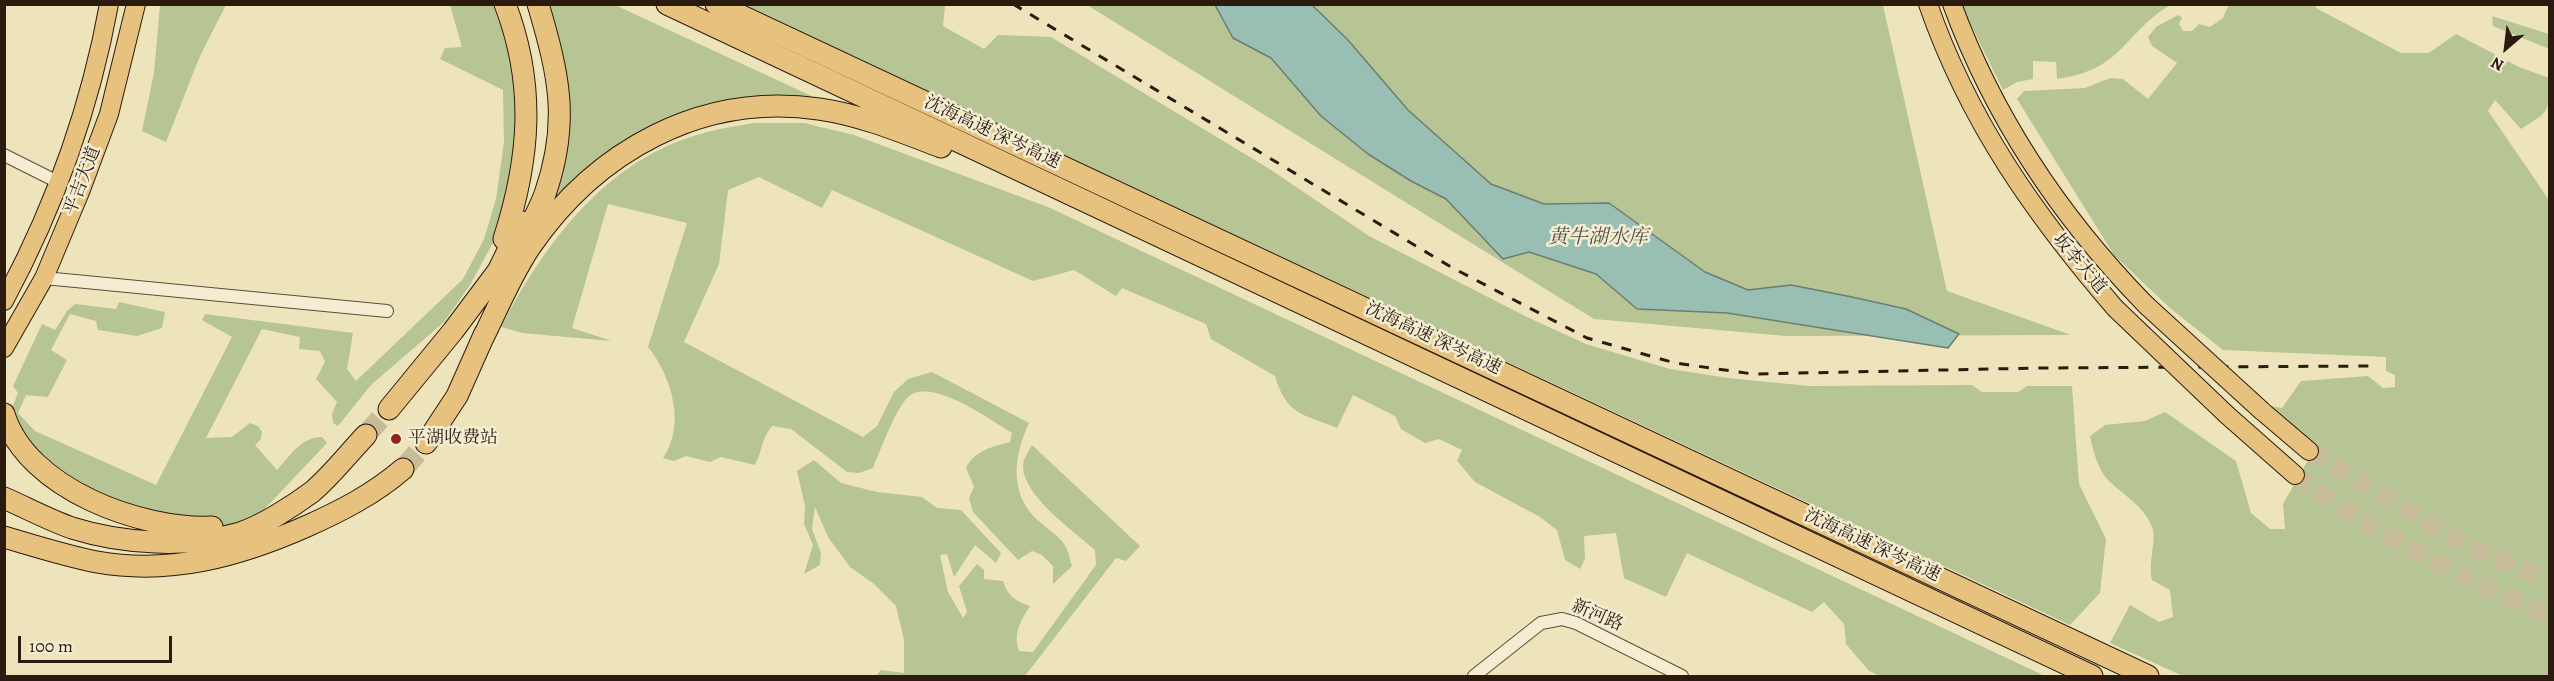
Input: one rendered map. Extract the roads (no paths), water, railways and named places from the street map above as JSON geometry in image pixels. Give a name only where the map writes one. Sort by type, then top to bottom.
[{"type":"highway","points":[[453,331],[498,254],[521,183],[526,99],[516,39],[505,4]]},
{"type":"highway","name":"沈海高速 深岑高速","points":[[667,4],[2092,676]]},
{"type":"highway","name":"沈海高速 深岑高速","points":[[716,4],[2148,676]]},
{"type":"highway","points":[[389,410],[498,271],[536,194],[548,148],[551,100],[548,71],[535,6]]},
{"type":"highway","points":[[426,443],[457,396],[544,197],[557,149],[560,100],[557,69],[535,6]]},
{"type":"highway","points":[[480,344],[518,267],[530,248],[544,227],[582,186],[620,155],[672,126],[735,110],[793,107],[850,115],[956,153],[1182,247]]},
{"type":"highway","points":[[4,414],[18,444],[53,477],[93,501],[146,519],[184,526],[228,527],[268,515],[312,491]]},
{"type":"highway","points":[[4,498],[63,524],[100,535],[135,540],[186,541],[241,533],[257,526],[312,491],[366,435]]},
{"type":"highway","points":[[4,537],[98,562],[136,566],[187,564],[242,552],[336,513],[384,485],[403,469]]},
{"type":"highway","points":[[4,510],[60,535],[97,545],[134,551],[170,552],[224,548],[336,513]]},
{"type":"main road","name":"平吉大道","points":[[4,301],[25,262],[60,183],[85,107],[102,45],[110,4]]},
{"type":"main road","name":"平吉大道","points":[[4,348],[44,278],[109,114],[136,4]]},
{"type":"main road","name":"坂李大道","points":[[1928,4],[1977,118],[2006,168],[2054,235],[2115,308],[2227,415],[2295,475]]},
{"type":"main road","name":"坂李大道","points":[[1952,4],[1993,96],[2023,150],[2080,230],[2146,305],[2309,451]]},
{"type":"street","points":[[4,155],[60,183]]},
{"type":"street","points":[[44,278],[387,311]]},
{"type":"street","name":"新河路","points":[[1474,676],[1541,623],[1562,619],[1576,623],[1682,676]]},
{"type":"water","name":"黄牛湖水库","points":[[1215,5],[1312,5],[1348,40],[1408,110],[1491,184],[1544,204],[1609,203],[1705,272],[1748,290],[1791,285],[1852,297],[1906,309],[1959,334],[1948,348],[1727,313],[1637,309],[1596,274],[1529,252],[1503,259],[1446,199],[1411,181],[1368,154],[1321,116],[1271,58],[1233,38]]},
{"type":"tunnel","points":[[366,435],[389,409]]},
{"type":"tunnel","points":[[403,469],[426,443]]},
{"type":"tunnel","points":[[2309,451],[2466,545],[2550,580]]},
{"type":"tunnel","points":[[2295,475],[2356,516],[2418,553],[2449,570],[2550,615]]},
{"type":"railway","points":[[1013,4],[1451,267],[1587,338],[1675,363],[1753,374],[2040,368],[2370,366]]},
{"type":"place","name":"平湖收费站","points":[[396,439]]}]
